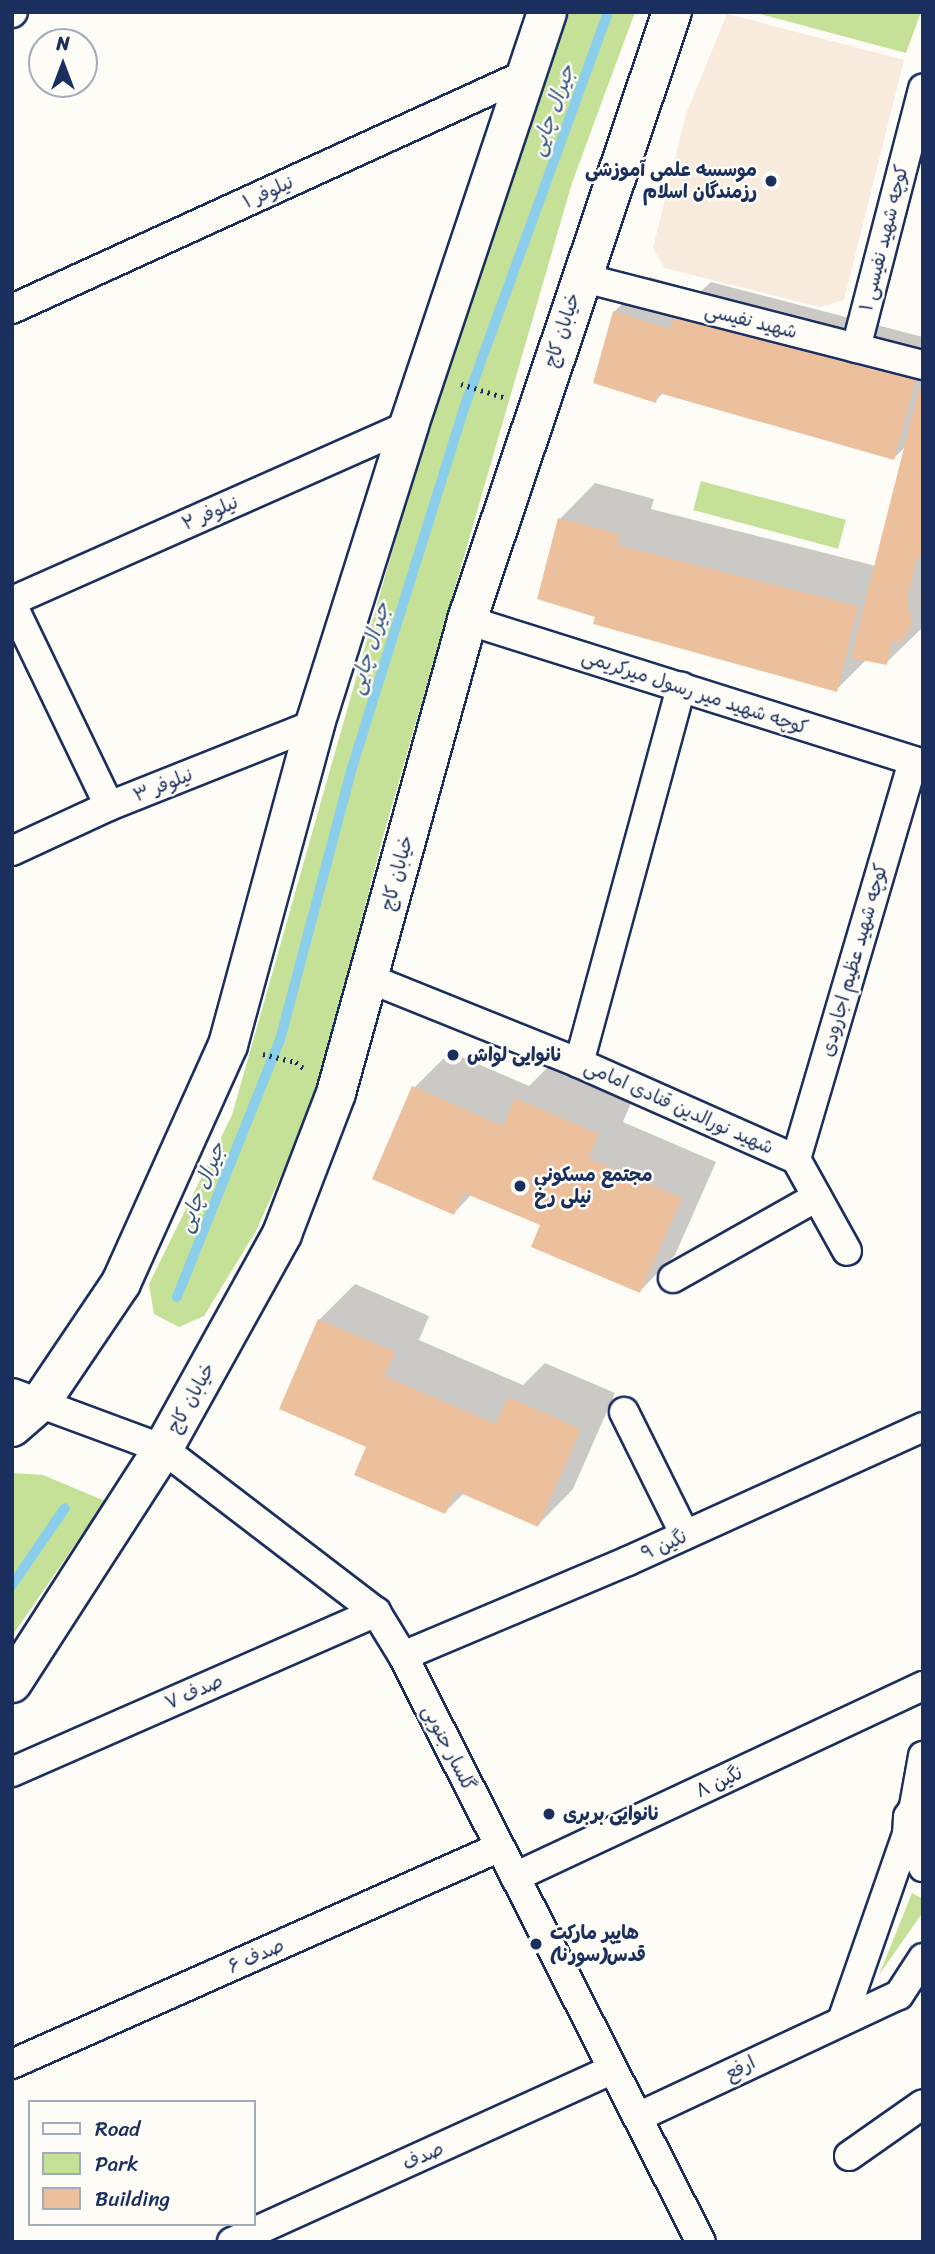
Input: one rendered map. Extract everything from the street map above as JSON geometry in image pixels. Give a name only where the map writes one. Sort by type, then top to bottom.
[{"type":"main road","name":"خیابان کاج","points":[[12,1683],[163,1449],[282,1234],[336,1093],[467,620],[579,277],[672,12]]},
{"type":"main road","points":[[22,1407],[121,1283],[228,1045],[315,724],[409,425],[524,75],[540,16]]},
{"type":"street","name":"نیلوفر ۱","points":[[12,309],[524,75]]},
{"type":"street","name":"کوچه شهید نفیسی ۱","points":[[856,348],[923,88]]},
{"type":"street","name":"شهید نفیسی","points":[[579,277],[923,365]]},
{"type":"street","name":"نیلوفر ۲","points":[[12,602],[409,425]]},
{"type":"street","points":[[12,602],[109,806]]},
{"type":"street","name":"کوچه شهید میر رسول میرکریمی","points":[[467,620],[918,763]]},
{"type":"street","points":[[579,1063],[681,687]]},
{"type":"street","name":"نیلوفر ۳","points":[[12,850],[109,806],[315,724]]},
{"type":"street","name":"کوچه شهید عظیم اجارودی","points":[[796,1159],[918,763]]},
{"type":"street","name":"شهید نورالدین قنادی امامی","points":[[368,978],[579,1063],[796,1159]]},
{"type":"street","points":[[796,1159],[847,1251]]},
{"type":"street","points":[[673,1278],[817,1197]]},
{"type":"street","name":"گلسار جنوبی","points":[[22,1407],[163,1449],[376,1612],[403,1656],[701,2242]]},
{"type":"street","points":[[624,1412],[685,1535]]},
{"type":"street","name":"نگین ۹","points":[[403,1656],[685,1535],[923,1427]]},
{"type":"street","name":"صدف ۷","points":[[12,1772],[376,1612]]},
{"type":"street","name":"نگین ۸","points":[[515,1877],[923,1686]]},
{"type":"street","points":[[843,2018],[918,1800],[923,1756]]},
{"type":"street","points":[[906,1834],[923,1867]]},
{"type":"street","name":"صدف ۶","points":[[12,2064],[500,1847]]},
{"type":"street","name":"ارفع","points":[[638,2118],[843,2018],[899,1995],[923,1958]]},
{"type":"street","name":"صدف","points":[[232,2242],[613,2069]]},
{"type":"street","points":[[849,2156],[923,2104]]},
{"type":"path","points":[[450,381],[493,394]]},
{"type":"path","points":[[252,1051],[296,1062]]},
{"type":"shaded area","name":"موسسه علمی آموزشی رزمندگان اسلام","points":[[727,14],[904,60],[844,300],[820,307],[665,268],[653,248],[686,114]]},
{"type":"green space","points":[[556,12],[635,12],[572,183],[384,833],[326,1057],[297,1140],[256,1231],[204,1316],[179,1327],[154,1314],[149,1284],[232,1115],[476,256]]},
{"type":"green space","points":[[753,12],[921,12],[906,53]]},
{"type":"green space","points":[[701,481],[846,520],[838,549],[693,510]]},
{"type":"green space","points":[[12,1473],[43,1475],[105,1501],[12,1636]]},
{"type":"green space","points":[[912,1893],[923,1899],[923,1912],[879,1975]]},
{"type":"building","points":[[613,311],[669,329],[674,316],[916,380],[894,460],[659,393],[656,403],[593,383]]},
{"type":"building","points":[[919,388],[923,390],[923,553],[917,558],[907,601],[912,624],[900,643],[892,641],[887,665],[851,658]]},
{"type":"building","points":[[558,518],[620,534],[617,545],[858,606],[837,692],[593,624],[595,617],[537,599]]},
{"type":"building","name":"مجتمع مسکونی نیلی رخ","points":[[412,1086],[503,1126],[515,1098],[599,1134],[588,1158],[682,1198],[640,1293],[531,1247],[540,1225],[464,1193],[454,1215],[372,1179]]},
{"type":"building","points":[[318,1319],[395,1352],[384,1376],[496,1424],[508,1397],[581,1429],[538,1527],[456,1491],[445,1514],[354,1475],[366,1447],[279,1409]]},
{"type":"waterway","name":"جیرال چایی","points":[[177,1297],[280,1040],[351,771],[464,408],[608,12]]},
{"type":"waterway","name":"جیرال چایی","points":[[12,1585],[65,1508]]},
{"type":"place","name":"موسسه علمی آموزشی رزمندگان اسلام","points":[[771,181]]},
{"type":"place","name":"نانوایی لواش","points":[[453,1055]]},
{"type":"place","name":"مجتمع مسکونی نیلی رخ","points":[[520,1186]]},
{"type":"place","name":"نانوایی بربری","points":[[549,1814]]},
{"type":"place","name":"هایپر مارکت قدس(سورنا)","points":[[536,1944]]}]
